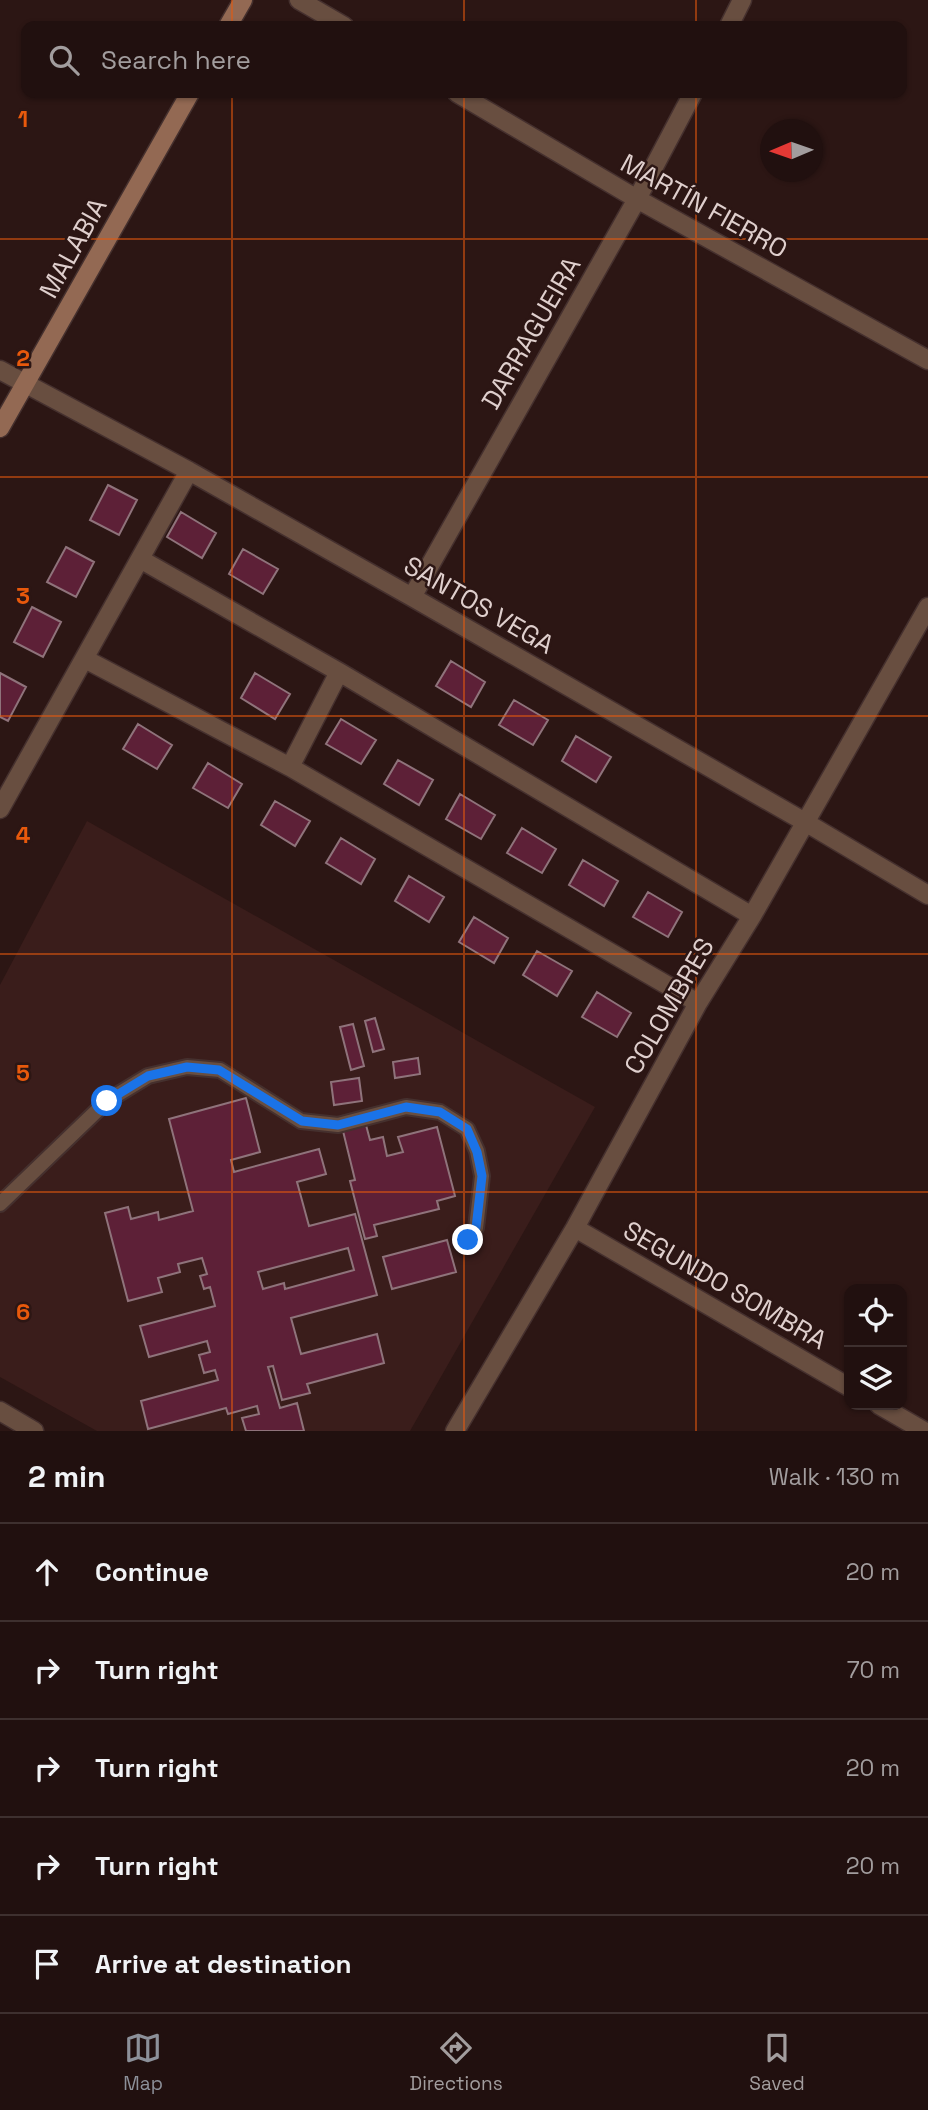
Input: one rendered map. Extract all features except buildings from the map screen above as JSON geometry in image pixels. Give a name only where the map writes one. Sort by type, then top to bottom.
[{"type":"main road","points":[[231,21],[243,0]]},
{"type":"main road","name":"MALABIA","points":[[0,429],[187,98]]},
{"type":"street","points":[[299,0],[335,21]]},
{"type":"street","points":[[732,21],[743,0]]},
{"type":"street","name":"MARTÍN FIERRO","points":[[465,98],[637,199],[928,360]]},
{"type":"street","name":"DARRAGUEIRA","points":[[412,597],[637,199],[690,98]]},
{"type":"street","name":"SANTOS VEGA","points":[[0,370],[189,471],[412,597],[928,895]]},
{"type":"street","points":[[0,809],[189,471]]},
{"type":"street","points":[[140,559],[339,672],[752,916]]},
{"type":"street","name":"COLOMBRES","points":[[455,1431],[575,1228],[698,1003],[752,916],[928,607]]},
{"type":"street","points":[[85,659],[290,767],[698,1003]]},
{"type":"street","points":[[290,767],[339,672]]},
{"type":"street","name":"SEGUNDO SOMBRA","points":[[575,1228],[844,1384]]},
{"type":"street","points":[[888,1410],[925,1431]]},
{"type":"street","points":[[6,1420],[34,1431]]},
{"type":"lane","points":[[0,1204],[107,1101],[148,1076],[187,1067],[219,1070],[302,1121],[338,1125],[406,1107],[440,1112],[467,1129],[482,1176],[476,1228],[468,1240]]},
{"type":"shaded area","points":[[87,821],[595,1107],[410,1431],[97,1431],[0,1377],[0,985]]},
{"type":"route","points":[[107,1101],[148,1076],[187,1067],[219,1070],[302,1121],[338,1125],[373,1118],[406,1107],[440,1112],[467,1129],[477,1152],[482,1176],[476,1228],[468,1240]]}]
